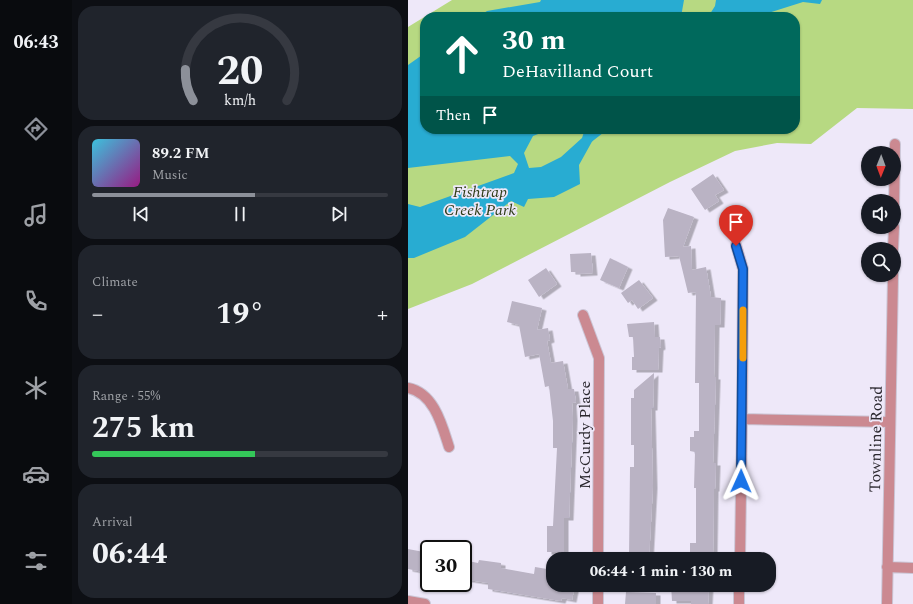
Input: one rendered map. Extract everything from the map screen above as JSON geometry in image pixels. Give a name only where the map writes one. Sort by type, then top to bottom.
[{"type":"street","points":[[894,194],[895,144]]},
{"type":"street","points":[[736,246],[743,269],[740,552]]},
{"type":"street","name":"Townline Road","points":[[887,604],[893,282]]},
{"type":"street","name":"McCurdy Place","points":[[583,315],[599,358],[598,552]]},
{"type":"street","points":[[408,388],[415,390],[428,399],[441,420],[449,447]]},
{"type":"street","points":[[742,419],[890,422]]},
{"type":"street","points":[[887,567],[913,568]]},
{"type":"street","points":[[598,592],[598,604]]},
{"type":"street","points":[[739,592],[739,604]]},
{"type":"street","points":[[408,601],[425,604]]},
{"type":"green space","name":"Fishtrap Creek Park","points":[[452,0],[913,0],[913,109],[857,108],[811,144],[777,143],[735,151],[670,182],[472,284],[408,309],[408,27],[420,20],[420,134],[800,134],[800,12],[432,12]]},
{"type":"water","points":[[541,0],[684,0],[682,12],[486,12],[540,2]]},
{"type":"water","points":[[716,0],[822,0],[820,4],[803,2],[772,12],[711,12],[715,6]]},
{"type":"water","points":[[420,57],[420,134],[538,134],[533,136],[524,153],[529,168],[541,167],[561,157],[582,138],[583,134],[596,134],[579,165],[580,184],[554,197],[528,199],[524,207],[511,201],[465,237],[414,258],[408,258],[408,204],[420,207],[514,173],[518,164],[510,156],[408,168],[408,65]]},
{"type":"building","points":[[713,174],[724,190],[715,195],[719,201],[705,210],[691,189]]},
{"type":"building","points":[[668,208],[694,217],[683,247],[691,246],[692,270],[706,267],[711,297],[721,298],[720,325],[715,325],[714,377],[716,377],[713,463],[716,463],[713,552],[690,552],[690,543],[696,543],[696,488],[694,488],[695,452],[690,451],[690,437],[694,437],[694,431],[699,431],[699,383],[695,383],[696,292],[688,293],[679,256],[665,257],[663,220]]},
{"type":"building","points":[[591,253],[593,273],[576,274],[576,272],[571,272],[570,254]]},
{"type":"building","points":[[610,258],[628,267],[619,288],[600,280]]},
{"type":"building","points":[[546,268],[557,284],[539,297],[528,280]]},
{"type":"building","points":[[639,280],[653,298],[638,309],[632,300],[628,303],[621,293]]},
{"type":"building","points":[[512,301],[542,308],[537,330],[548,328],[550,340],[547,341],[551,363],[563,361],[568,389],[574,389],[576,402],[572,403],[573,418],[569,518],[564,518],[564,552],[547,552],[547,526],[553,526],[557,448],[553,448],[553,421],[549,386],[545,387],[539,354],[525,357],[519,325],[507,322]]},
{"type":"building","points":[[654,322],[655,337],[660,337],[661,347],[659,348],[658,370],[632,370],[632,357],[634,357],[633,337],[629,337],[627,324]]},
{"type":"building","points":[[654,373],[653,408],[651,408],[653,486],[649,552],[629,552],[630,467],[634,467],[634,445],[631,445],[631,398],[634,398],[634,390]]},
{"type":"building","points":[[408,549],[420,551],[420,571],[408,569]]},
{"type":"building","points":[[479,560],[501,563],[501,568],[534,574],[535,567],[546,569],[546,592],[574,592],[572,600],[562,598],[561,601],[488,589],[488,583],[472,580],[472,562],[478,563]]},
{"type":"building","points":[[626,592],[656,593],[656,604],[625,604]]},
{"type":"building","points":[[671,592],[709,592],[708,604],[691,604],[691,601],[672,601]]},
{"type":"waterway","points":[[591,140],[599,134]]},
{"type":"slow traffic","points":[[743,310],[743,358]]},
{"type":"route","points":[[736,246],[743,269],[741,481]]}]
